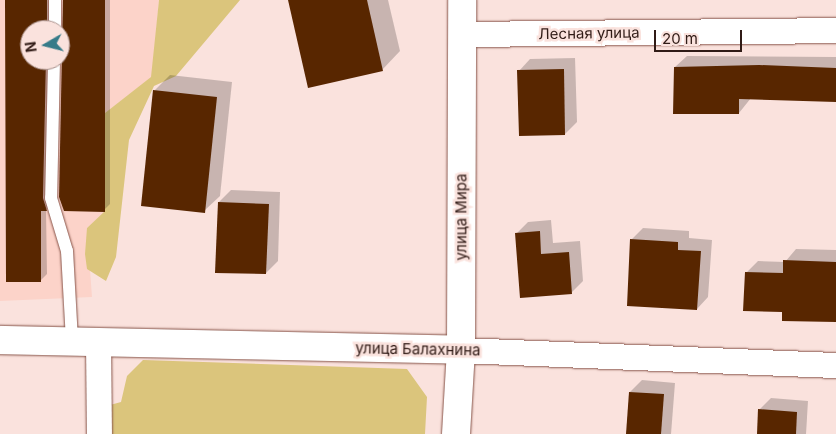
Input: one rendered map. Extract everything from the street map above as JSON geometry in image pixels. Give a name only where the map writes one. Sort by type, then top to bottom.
[{"type":"street","name":"улица Мира","points":[[456,434],[461,350],[462,0]]},
{"type":"street","name":"Лесная улица","points":[[462,34],[836,30]]},
{"type":"street","name":"улица Балахнина","points":[[0,340],[461,350],[836,365]]},
{"type":"street","points":[[98,342],[99,434]]},
{"type":"lane","points":[[55,0],[55,20]]},
{"type":"lane","points":[[54,70],[52,198],[67,251],[72,341]]},
{"type":"shaded area","points":[[0,0],[159,0],[152,77],[105,113],[105,212],[87,228],[92,297],[0,301]]},
{"type":"shaded area","points":[[159,0],[240,0],[176,76],[154,86],[129,140],[116,257],[106,281],[87,269],[85,254],[87,228],[105,211],[105,113],[151,77]]},
{"type":"shaded area","points":[[143,360],[407,369],[427,397],[425,434],[110,434],[110,405],[121,402],[127,376]]},
{"type":"building","points":[[5,0],[47,0],[47,20],[20,20],[20,70],[46,70],[43,198],[47,211],[41,211],[41,282],[6,282]]},
{"type":"building","points":[[63,0],[105,0],[105,212],[64,211],[59,197],[62,70],[70,70],[70,20],[63,20]]},
{"type":"building","points":[[288,0],[367,0],[383,71],[308,88]]},
{"type":"building","points":[[759,65],[836,68],[836,102],[739,99],[739,114],[673,114],[674,67]]},
{"type":"building","points":[[564,69],[565,135],[519,136],[517,70]]},
{"type":"building","points":[[153,90],[217,97],[205,213],[141,206]]},
{"type":"building","points":[[218,202],[269,204],[266,274],[215,273]]},
{"type":"building","points":[[540,231],[541,254],[569,252],[572,294],[520,298],[515,233]]},
{"type":"building","points":[[630,239],[678,242],[678,250],[701,251],[697,310],[627,306]]},
{"type":"building","points":[[783,260],[836,262],[836,322],[782,321],[782,312],[743,311],[745,272],[783,273]]},
{"type":"building","points":[[629,392],[664,394],[661,434],[626,434]]},
{"type":"building","points":[[758,409],[797,412],[796,434],[757,434]]}]
